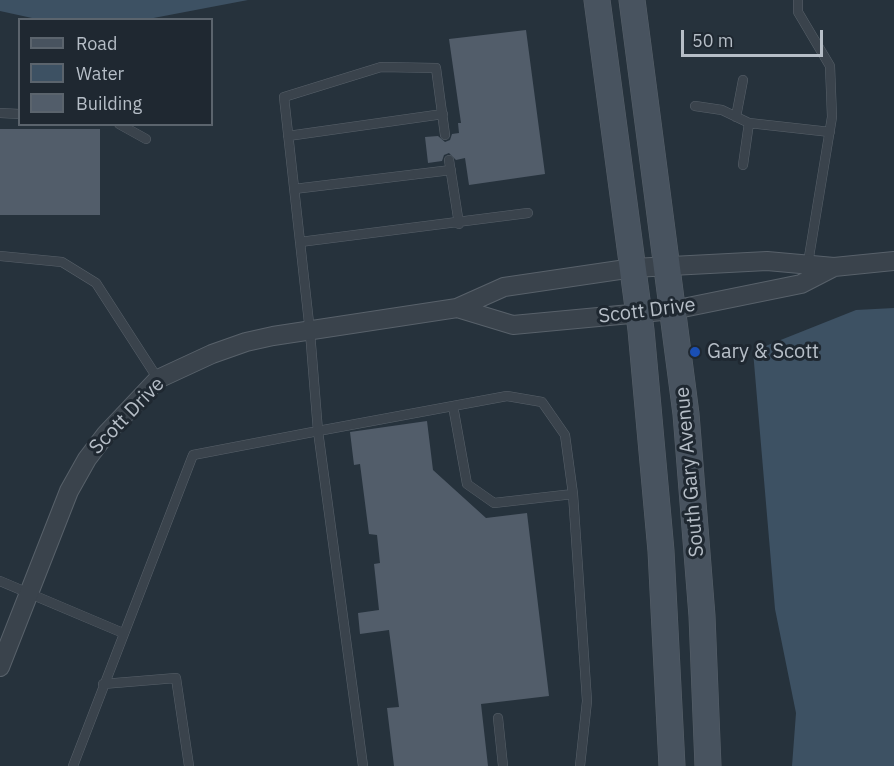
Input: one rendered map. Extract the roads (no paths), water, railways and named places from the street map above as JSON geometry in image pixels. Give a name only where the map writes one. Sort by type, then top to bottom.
[{"type":"main road","name":"South Gary Avenue","points":[[597,0],[639,314],[661,551],[672,766]]},
{"type":"main road","name":"South Gary Avenue","points":[[632,0],[674,310],[695,518],[708,766]]},
{"type":"street","name":"Scott Drive","points":[[0,667],[69,491],[87,459],[158,379],[246,342],[457,308],[504,287],[633,268],[767,261],[834,267],[894,261]]},
{"type":"street","name":"Scott Drive","points":[[457,308],[513,325],[639,314],[674,310],[801,284],[834,267]]},
{"type":"lane","points":[[798,0],[798,12],[830,66],[832,117],[808,263]]},
{"type":"lane","points":[[363,766],[318,431],[310,332],[284,97],[381,67],[436,68],[446,135]]},
{"type":"lane","points":[[736,117],[742,80]]},
{"type":"lane","points":[[695,106],[722,110],[749,123],[830,132]]},
{"type":"lane","points":[[0,113],[18,114]]},
{"type":"lane","points":[[288,136],[443,114]]},
{"type":"lane","points":[[742,165],[749,123]]},
{"type":"lane","points":[[123,126],[146,139]]},
{"type":"lane","points":[[294,189],[450,165],[459,224]]},
{"type":"lane","points":[[300,242],[459,224],[528,213]]},
{"type":"lane","points":[[0,256],[62,262],[96,283],[158,379]]},
{"type":"lane","points":[[73,766],[194,455],[507,396],[542,402],[566,435],[573,494],[587,701],[580,766]]},
{"type":"lane","points":[[453,406],[467,484],[494,503],[573,494]]},
{"type":"lane","points":[[0,581],[123,633]]},
{"type":"lane","points":[[103,684],[176,678],[189,766]]},
{"type":"lane","points":[[498,718],[503,766]]},
{"type":"water","points":[[0,0],[248,0],[154,18],[32,18],[0,11]]},
{"type":"water","points":[[894,308],[894,766],[792,766],[796,713],[775,609],[753,351],[856,310]]},
{"type":"place","name":"Gary & Scott","points":[[695,352]]}]
